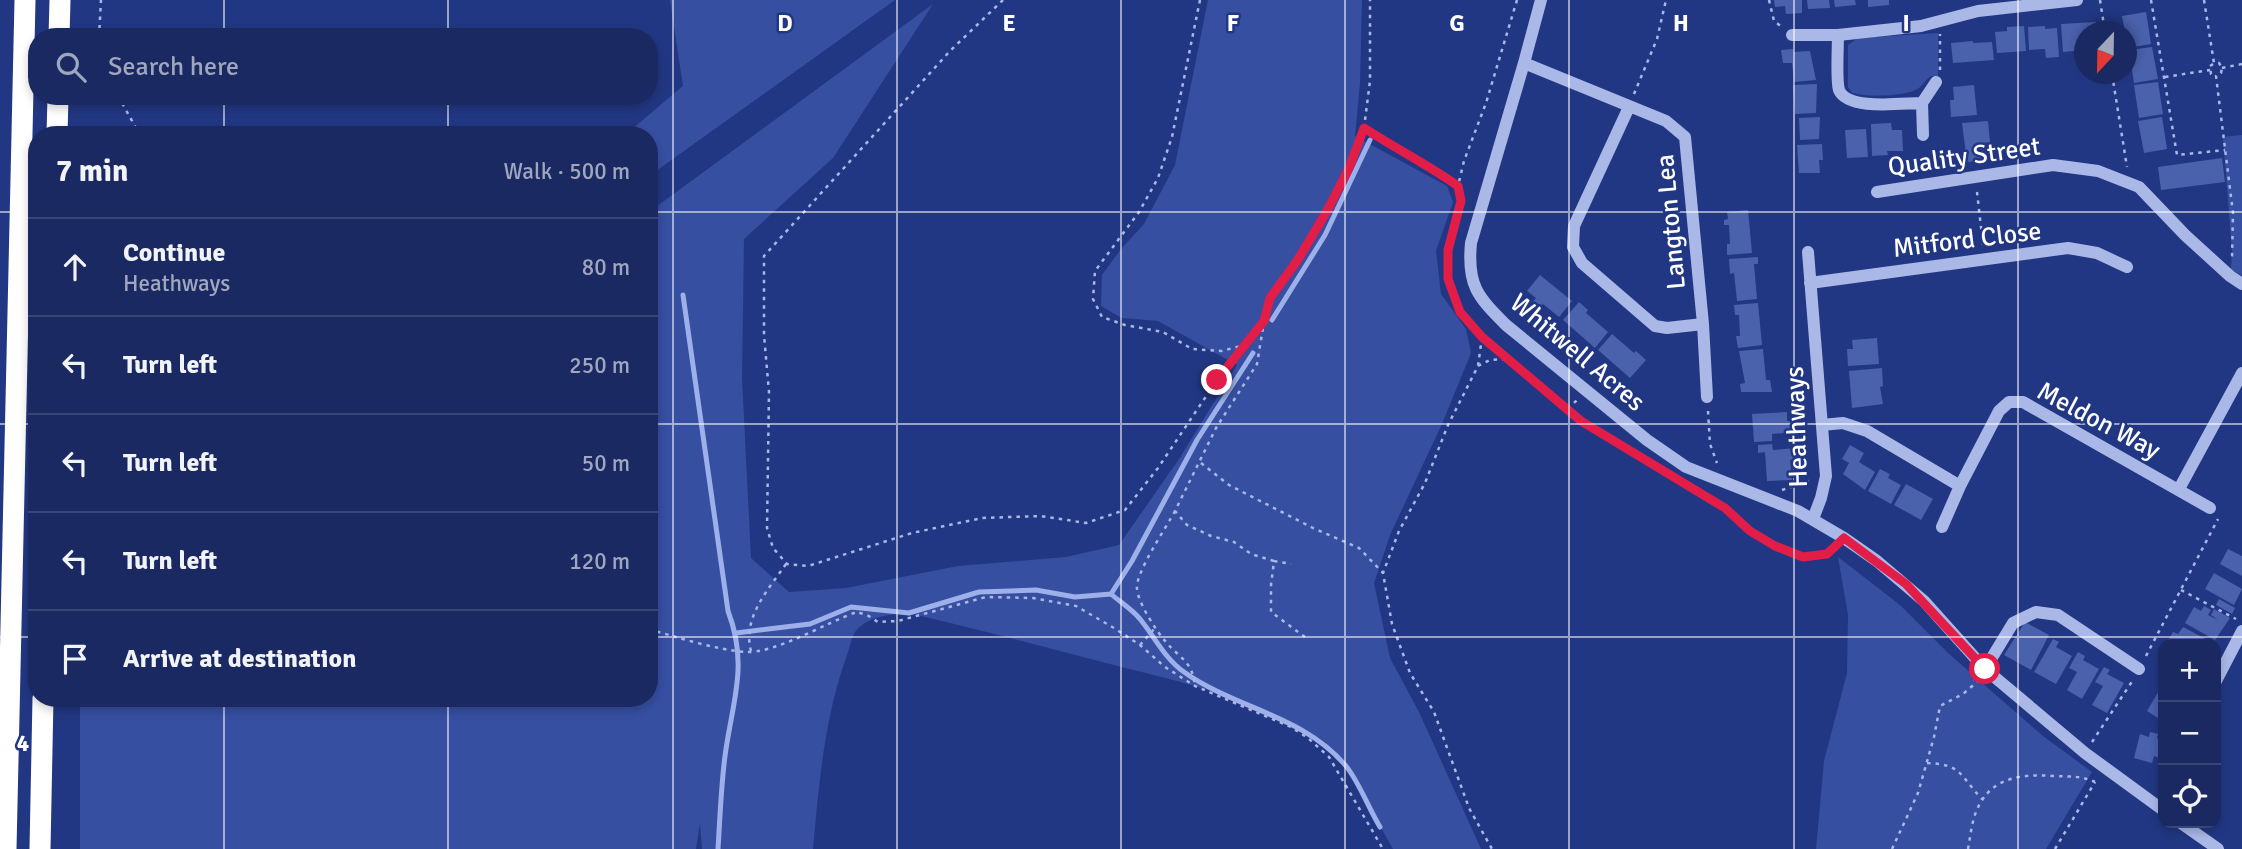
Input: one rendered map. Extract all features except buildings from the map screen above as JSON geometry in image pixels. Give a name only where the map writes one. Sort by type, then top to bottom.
[{"type":"highway","points":[[6,849],[25,0]]},
{"type":"highway","points":[[59,28],[60,0]]},
{"type":"highway","points":[[57,126],[58,105]]},
{"type":"highway","points":[[40,849],[43,707]]},
{"type":"street","name":"Whitwell Acres","points":[[1541,0],[1471,243],[1468,267],[1473,284],[1485,304],[1506,325],[1647,440],[1686,467],[1813,519]]},
{"type":"street","points":[[1792,35],[1838,35],[1921,26],[1978,11],[2077,0]]},
{"type":"street","points":[[1838,35],[1839,89],[1846,99],[1860,104],[1922,103]]},
{"type":"street","name":"Langton Lea","points":[[1524,63],[1667,121],[1685,137],[1703,324],[1707,397]]},
{"type":"street","points":[[1923,135],[1922,103],[1936,82]]},
{"type":"street","name":"Langton Lea","points":[[1629,107],[1574,226],[1573,247],[1581,263],[1655,326],[1667,328],[1703,324]]},
{"type":"street","name":"Quality Street","points":[[1877,192],[1976,179],[2053,165],[2098,171],[2134,186]]},
{"type":"street","points":[[2134,186],[2230,276],[2242,284]]},
{"type":"street","name":"Mitford Close","points":[[1810,283],[2068,248],[2097,253],[2127,267]]},
{"type":"street","name":"Heathways","points":[[1808,252],[1826,476],[1813,519],[1844,538],[1906,584],[1985,669],[2085,753],[2158,806]]},
{"type":"street","name":"Meldon Way","points":[[2179,489],[2242,373]]},
{"type":"street","name":"Meldon Way","points":[[1941,527],[1999,411],[2009,402],[2023,402],[2210,508]]},
{"type":"street","points":[[1822,425],[1843,423],[1867,431],[1960,486]]},
{"type":"street","points":[[1985,669],[2013,623],[2036,612],[2058,615],[2139,669]]},
{"type":"street","points":[[2221,671],[2242,631]]},
{"type":"street","points":[[2188,828],[2218,849]]},
{"type":"path","points":[[99,28],[101,0]]},
{"type":"path","points":[[1003,0],[950,51],[764,256],[764,335],[769,392],[767,528],[773,548],[787,564],[808,566],[912,533],[982,517],[1041,516],[1086,523],[1125,510],[1138,496],[1217,380],[1264,321]]},
{"type":"path","points":[[1200,0],[1172,137],[1158,178],[1139,212],[1095,271],[1093,299],[1102,317],[1125,325],[1163,332],[1192,349],[1222,351],[1244,345]]},
{"type":"path","points":[[1195,685],[1194,671],[1180,654],[1166,643],[1144,608],[1137,589],[1142,569],[1175,511],[1216,428],[1257,364],[1270,298],[1297,261],[1349,168],[1364,128],[1370,81],[1370,0]]},
{"type":"path","points":[[1517,0],[1490,91],[1464,161],[1458,186],[1461,201],[1448,250],[1448,279],[1460,312],[1482,337],[1581,421],[1673,477]]},
{"type":"path","points":[[1629,107],[1657,39],[1666,0]]},
{"type":"path","points":[[1769,0],[1774,20],[1792,35]]},
{"type":"path","points":[[2100,0],[2103,21]]},
{"type":"path","points":[[2151,0],[2176,155],[2225,150]]},
{"type":"path","points":[[2204,0],[2214,63]]},
{"type":"path","points":[[1936,82],[1940,79],[1940,20]]},
{"type":"path","points":[[2214,63],[2219,63],[2222,68]]},
{"type":"path","points":[[2214,63],[2210,70],[2211,74],[2216,76]]},
{"type":"path","points":[[2222,68],[2242,64]]},
{"type":"path","points":[[2216,76],[2221,73],[2222,68]]},
{"type":"path","points":[[2164,77],[2210,70]]},
{"type":"path","points":[[2216,76],[2232,213],[2230,276]]},
{"type":"path","points":[[2114,84],[2134,186]]},
{"type":"path","points":[[123,105],[135,126]]},
{"type":"path","points":[[1364,128],[1458,186]]},
{"type":"path","points":[[1976,179],[1985,258]]},
{"type":"path","points":[[1482,337],[1478,366],[1399,531],[1383,573],[1392,624],[1410,673],[1434,712],[1469,808],[1492,849]]},
{"type":"path","points":[[1478,366],[1490,360],[1507,359]]},
{"type":"path","points":[[1707,397],[1710,444],[1724,482]]},
{"type":"path","points":[[1200,463],[1230,485],[1313,528],[1359,548],[1383,573]]},
{"type":"path","points":[[1762,496],[1826,476]]},
{"type":"path","points":[[1683,482],[1725,508],[1750,531],[1775,546],[1803,557],[1827,554],[1844,538]]},
{"type":"path","points":[[2085,753],[2139,669],[2218,519],[2210,508]]},
{"type":"path","points":[[1175,511],[1187,525],[1211,536],[1234,542],[1251,554],[1291,564]]},
{"type":"path","points":[[1274,561],[1271,612],[1305,636]]},
{"type":"path","points":[[748,652],[749,625],[756,609],[787,564]]},
{"type":"path","points":[[2181,590],[2242,623]]},
{"type":"path","points":[[658,631],[748,652],[794,638],[857,612],[878,622],[898,621],[986,597],[1033,598],[1076,606],[1140,645],[1165,667],[1195,685],[1291,727],[1308,738],[1329,757],[1383,849]]},
{"type":"path","points":[[1140,645],[1156,627]]},
{"type":"path","points":[[1892,849],[1917,793],[1940,706],[1963,694],[1978,681],[1985,669]]},
{"type":"path","points":[[1927,763],[1945,764],[1963,774],[1982,799]]},
{"type":"path","points":[[2055,849],[2104,767]]},
{"type":"path","points":[[1968,849],[1974,815],[1982,799],[1998,784],[2016,776],[2035,774],[2079,776],[2095,782]]},
{"type":"shaded area","points":[[670,0],[895,0],[658,170],[658,126],[636,126],[683,86]]},
{"type":"shaded area","points":[[1208,0],[1362,0],[1360,83],[1355,136],[1447,186],[1453,202],[1436,251],[1441,294],[1466,329],[1471,353],[1442,424],[1390,535],[1374,583],[1390,658],[1419,712],[1481,849],[1393,849],[1355,781],[1337,757],[1305,731],[1253,705],[1164,678],[909,613],[887,615],[866,622],[852,638],[827,729],[813,849],[702,849],[700,823],[696,849],[80,849],[80,707],[658,707],[658,205],[933,4],[833,158],[744,239],[742,378],[751,558],[789,592],[846,588],[958,566],[1066,557],[1119,545],[1179,459],[1237,365],[1158,321],[1122,318],[1101,306],[1102,275],[1144,224],[1175,165]]},
{"type":"shaded area","points":[[1938,33],[1938,76],[1931,76],[1919,88],[1896,95],[1876,96],[1852,93],[1848,87],[1848,45],[1858,38]]},
{"type":"shaded area","points":[[2242,135],[2242,275],[2231,270],[2232,251],[2223,137]]},
{"type":"shaded area","points":[[1838,557],[1900,605],[1948,653],[2043,736],[2092,772],[2046,849],[1816,849],[1824,761],[1847,673],[1848,615]]},
{"type":"waterway","points":[[1272,320],[1325,235],[1370,140]]},
{"type":"waterway","points":[[683,295],[728,611],[737,649],[737,684],[724,768],[718,849]]},
{"type":"waterway","points":[[736,633],[810,624],[851,607],[909,613],[979,592],[1036,590],[1075,597],[1111,594],[1132,561],[1197,440],[1253,353]]},
{"type":"waterway","points":[[1111,594],[1137,615],[1165,654],[1184,672],[1204,685],[1290,724],[1329,749],[1351,772],[1380,827]]},
{"type":"route","points":[[1217,380],[1264,321],[1270,298],[1297,261],[1327,211],[1349,168],[1364,128],[1458,186],[1461,201],[1448,250],[1448,279],[1460,312],[1482,337],[1507,359],[1581,421],[1725,508],[1750,531],[1775,546],[1803,557],[1827,554],[1844,538],[1906,584],[1985,669]]}]
